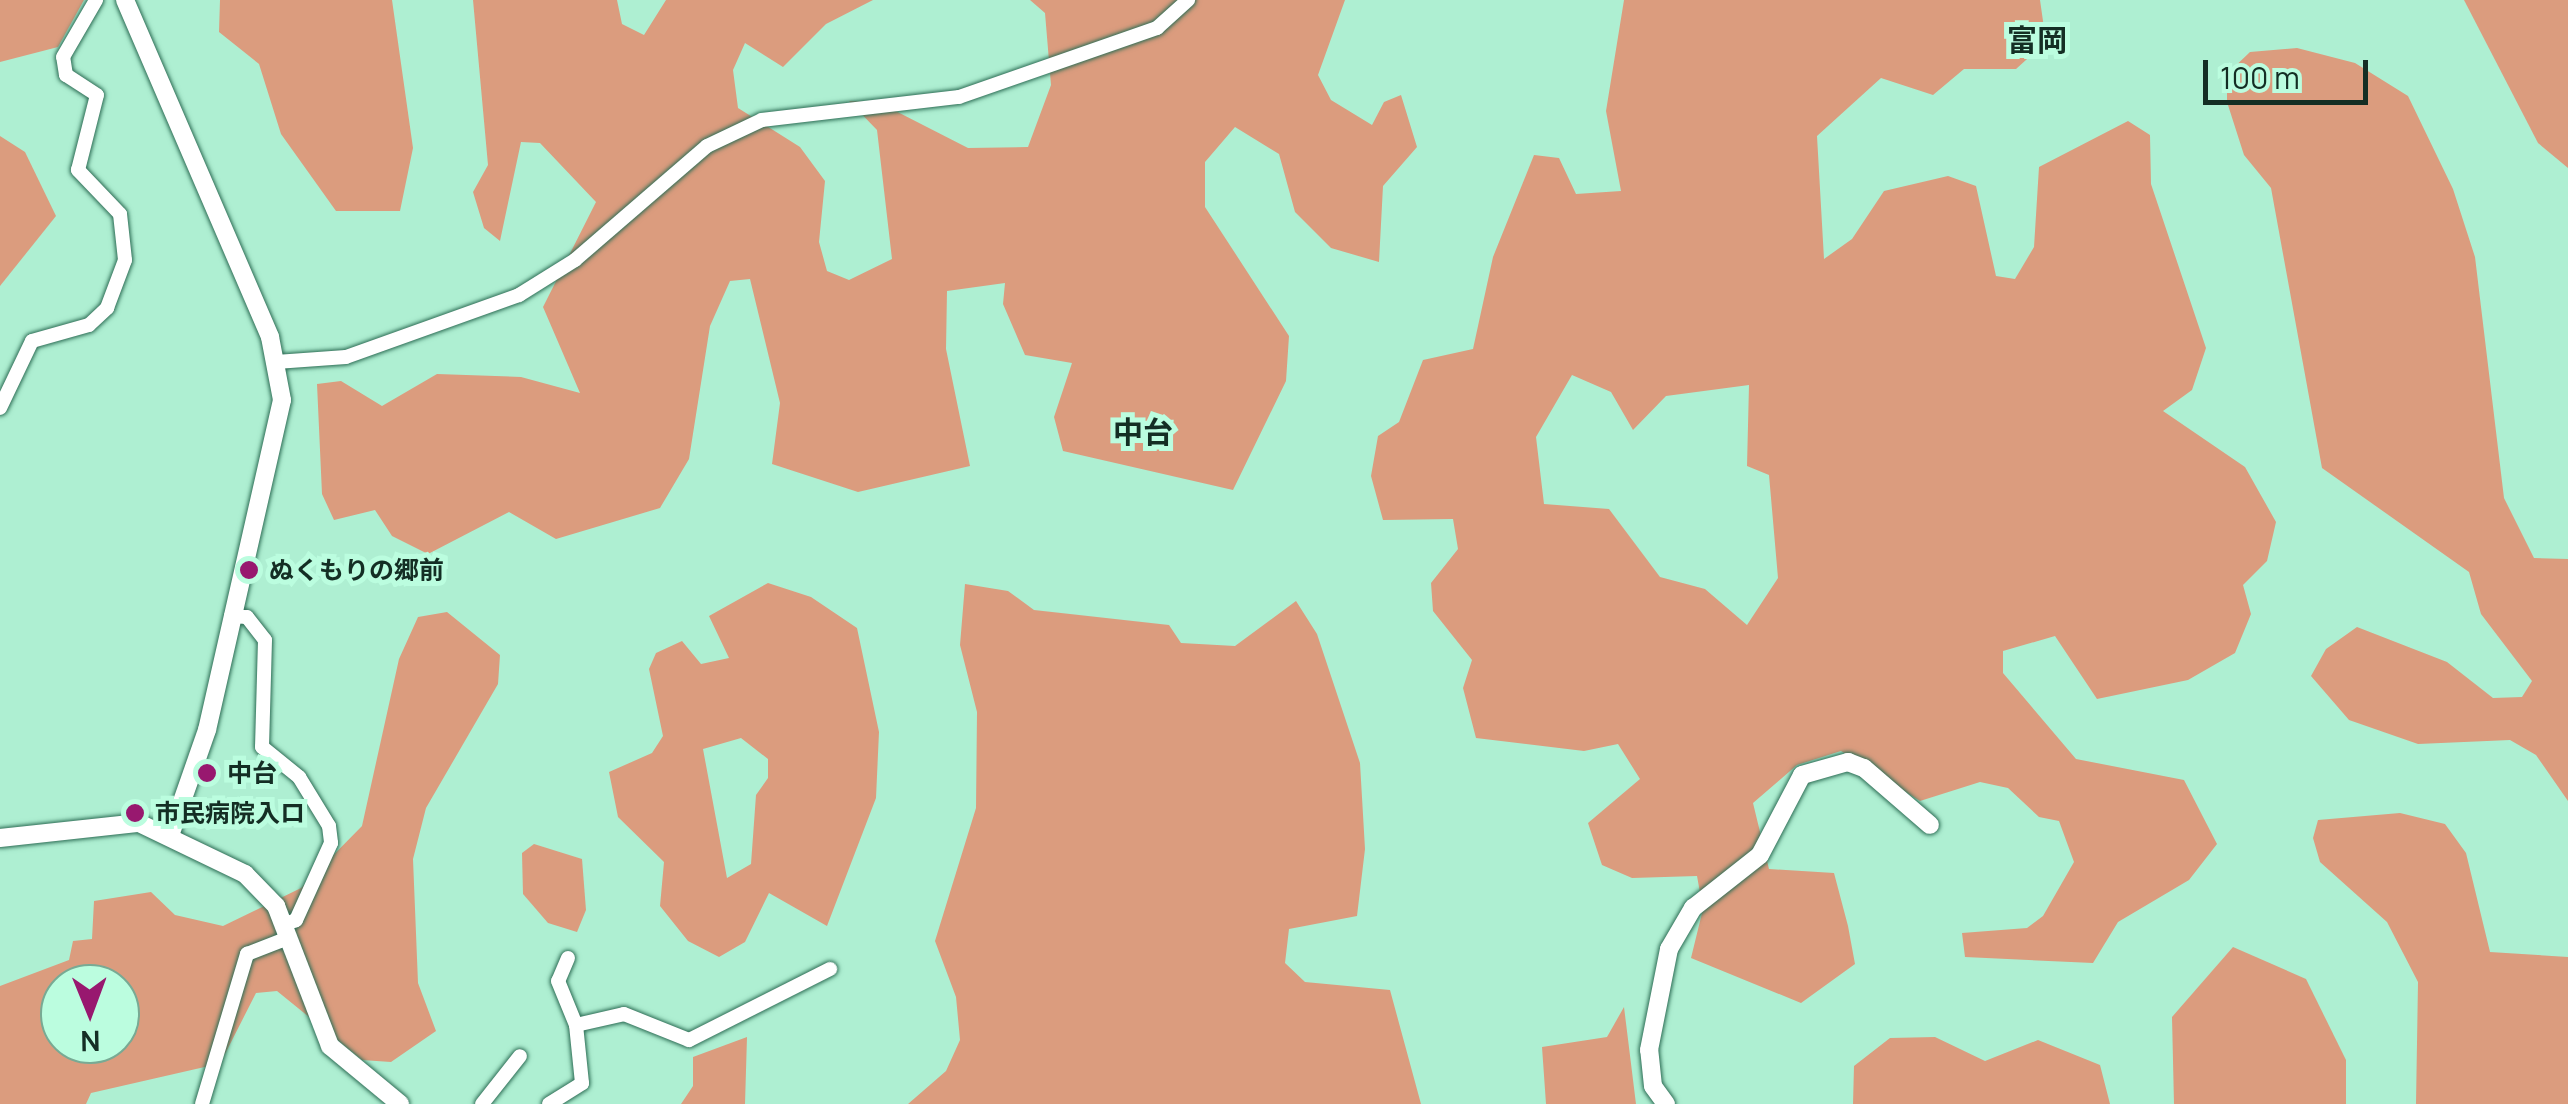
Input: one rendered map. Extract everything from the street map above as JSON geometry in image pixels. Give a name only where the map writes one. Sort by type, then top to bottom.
[{"type":"street","points":[[0,408],[32,342],[89,325],[107,308],[125,260],[120,214],[78,170],[97,96],[66,76],[63,57],[96,0]]},
{"type":"street","points":[[125,0],[276,362],[281,419],[171,833]]},
{"type":"street","points":[[276,362],[346,357],[519,294],[575,260],[707,146],[762,120],[959,97],[1156,28],[1188,0]]},
{"type":"street","points":[[202,1104],[248,954],[296,920],[331,843],[329,826],[299,777],[262,746],[265,640],[247,617],[231,616]]},
{"type":"street","points":[[1666,1104],[1653,1086],[1649,1050],[1669,949],[1692,908],[1760,855],[1802,775],[1848,762],[1864,768],[1930,825]]},
{"type":"street","points":[[0,838],[115,822],[171,833],[259,884],[285,931],[330,1046],[400,1104]]},
{"type":"street","points":[[548,1104],[582,1082],[576,1024],[558,981],[568,958]]},
{"type":"street","points":[[576,1024],[624,1014],[689,1040],[830,969]]},
{"type":"street","points":[[482,1104],[520,1056]]},
{"type":"shaded area","points":[[0,0],[84,0],[58,47],[0,62]]},
{"type":"shaded area","points":[[220,0],[392,0],[413,148],[400,211],[336,211],[281,134],[259,64],[219,32]]},
{"type":"shaded area","points":[[473,0],[617,0],[622,24],[644,35],[666,0],[873,0],[826,24],[783,67],[745,43],[733,70],[738,108],[800,147],[825,181],[819,242],[827,271],[849,280],[892,259],[877,130],[849,101],[878,102],[968,148],[1028,147],[1051,85],[1045,13],[1030,0],[1345,0],[1318,75],[1331,100],[1372,125],[1384,102],[1401,95],[1417,147],[1383,186],[1379,262],[1331,248],[1295,212],[1279,154],[1235,127],[1205,162],[1205,207],[1289,336],[1286,381],[1233,490],[1063,451],[1054,417],[1072,363],[1025,355],[1003,304],[1005,283],[947,291],[946,349],[970,466],[858,492],[772,464],[780,403],[750,279],[730,281],[710,326],[689,459],[660,508],[556,539],[509,512],[428,554],[392,536],[375,510],[334,520],[322,494],[317,384],[341,381],[382,406],[437,374],[521,377],[580,393],[543,307],[596,202],[540,143],[521,142],[500,241],[484,228],[473,192],[488,165]]},
{"type":"shaded area","points":[[1624,0],[2040,0],[2046,42],[2016,69],[1964,69],[1933,95],[1881,78],[1817,136],[1824,259],[1852,239],[1884,191],[1948,176],[1976,186],[1996,276],[2015,279],[2034,247],[2039,167],[2128,121],[2150,135],[2151,184],[2206,348],[2192,390],[2163,411],[2245,467],[2276,522],[2267,561],[2243,585],[2251,614],[2235,653],[2188,680],[2097,699],[2055,636],[2003,651],[2003,673],[2076,759],[2184,780],[2217,844],[2189,880],[2118,922],[2093,963],[1965,957],[1962,933],[2027,928],[2043,916],[2074,862],[2059,821],[2039,817],[2008,788],[1980,782],[1920,801],[1841,751],[1797,765],[1753,803],[1769,869],[1834,873],[1848,926],[1855,964],[1801,1003],[1691,958],[1703,909],[1697,876],[1632,878],[1602,865],[1588,823],[1640,779],[1618,744],[1584,751],[1476,738],[1463,688],[1472,660],[1433,611],[1431,583],[1458,549],[1453,519],[1383,520],[1371,476],[1378,436],[1399,422],[1423,360],[1473,349],[1493,257],[1534,155],[1559,158],[1576,194],[1621,191],[1606,111]],"holes":[[[1572,375],[1611,392],[1633,430],[1666,396],[1749,385],[1747,466],[1769,475],[1778,578],[1747,625],[1705,589],[1660,577],[1609,509],[1544,504],[1536,437]]]},
{"type":"shaded area","points":[[2464,0],[2568,0],[2568,168],[2538,143]]},
{"type":"shaded area","points":[[2297,48],[2355,63],[2408,96],[2453,189],[2475,257],[2504,498],[2534,558],[2568,559],[2568,801],[2536,755],[2510,740],[2418,744],[2349,720],[2311,676],[2326,649],[2357,627],[2447,662],[2493,698],[2522,697],[2532,681],[2481,614],[2469,572],[2322,468],[2271,188],[2244,155],[2227,102],[2227,74],[2250,52]]},
{"type":"shaded area","points":[[0,136],[25,152],[56,216],[0,286]]},
{"type":"shaded area","points":[[768,583],[811,597],[857,628],[879,732],[876,798],[827,926],[769,893],[745,942],[719,957],[688,941],[660,906],[664,862],[618,817],[609,772],[652,753],[663,736],[649,669],[656,653],[682,641],[701,664],[729,658],[709,616]],"holes":[[[741,738],[768,759],[768,778],[756,795],[751,864],[727,878],[703,749]]]},
{"type":"shaded area","points":[[965,584],[1008,591],[1034,610],[1169,625],[1181,643],[1235,646],[1296,601],[1317,634],[1360,763],[1365,849],[1357,916],[1289,929],[1285,963],[1305,982],[1390,990],[1421,1104],[908,1104],[946,1071],[960,1040],[956,997],[935,941],[976,808],[977,712],[960,645]]},
{"type":"shaded area","points":[[447,612],[500,655],[498,684],[426,808],[413,859],[418,983],[436,1031],[391,1062],[362,1060],[277,991],[256,993],[225,1054],[209,1066],[91,1093],[86,1104],[0,1104],[0,986],[40,971],[40,1064],[140,1064],[140,964],[58,964],[69,960],[73,941],[92,939],[94,901],[151,892],[175,915],[223,926],[301,888],[362,826],[399,659],[418,617]]},
{"type":"shaded area","points":[[2400,813],[2445,824],[2466,853],[2490,952],[2568,957],[2568,1104],[2416,1104],[2418,982],[2387,922],[2320,862],[2313,838],[2318,820]]},
{"type":"shaded area","points":[[534,844],[582,859],[586,910],[577,932],[548,923],[523,894],[522,853]]},
{"type":"shaded area","points":[[2233,947],[2306,979],[2346,1060],[2346,1104],[2174,1104],[2172,1017]]},
{"type":"shaded area","points":[[1624,1007],[1636,1104],[1546,1104],[1542,1047],[1607,1037]]},
{"type":"shaded area","points":[[747,1037],[745,1104],[681,1104],[693,1086],[693,1057]]},
{"type":"shaded area","points":[[1935,1037],[1985,1061],[2038,1040],[2100,1065],[2110,1104],[1853,1104],[1854,1066],[1890,1038]]},
{"type":"place","name":"ぬくもりの郷前","points":[[249,570]]},
{"type":"place","name":"中台","points":[[207,773]]},
{"type":"place","name":"市民病院入ロ","points":[[135,813]]},
{"type":"district","name":"富岡","points":[[2037,40]]},
{"type":"district","name":"中台","points":[[1143,432]]}]
